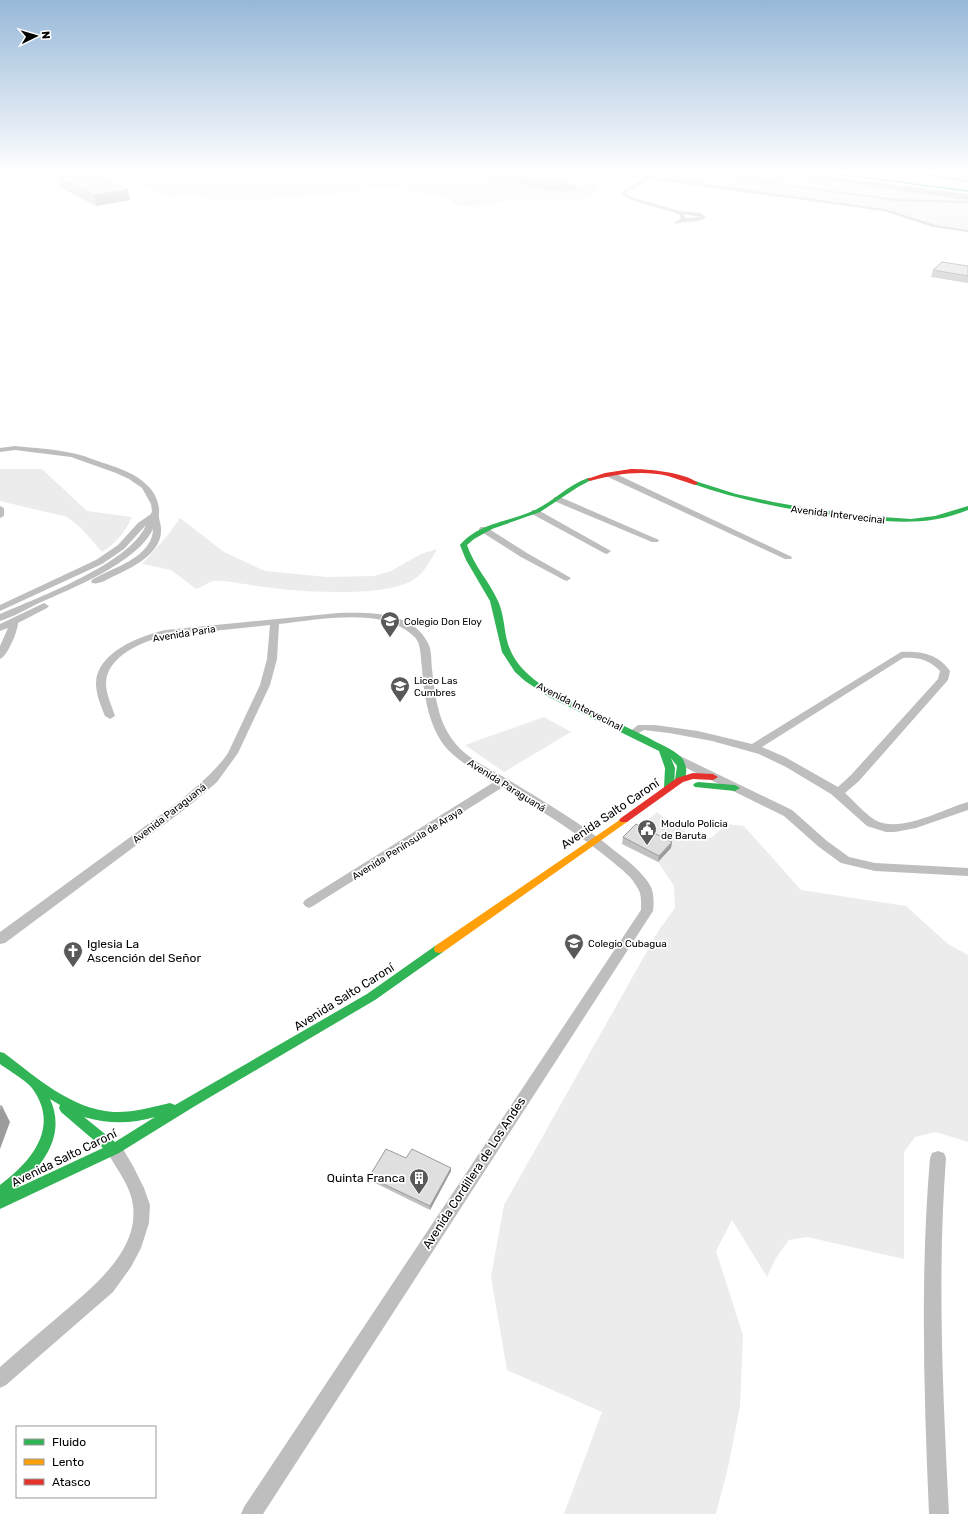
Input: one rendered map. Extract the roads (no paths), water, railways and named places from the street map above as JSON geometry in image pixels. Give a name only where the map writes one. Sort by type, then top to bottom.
[{"type":"main road","name":"Avenida Intervecinal","points":[[678,759],[633,733],[555,696],[526,679],[512,663],[502,641],[498,615],[493,598],[470,566],[465,555],[463,545],[469,538],[483,529],[535,512],[549,505],[574,485],[634,470],[653,470],[672,474],[705,487],[744,499],[792,508],[901,521],[937,518],[968,508]]},
{"type":"main road","points":[[663,750],[668,759],[671,770],[670,788],[700,784],[735,788]]},
{"type":"main road","points":[[678,759],[682,768],[682,776],[680,780]]},
{"type":"main road","points":[[680,780],[693,776],[713,776]]},
{"type":"main road","name":"Avenida Salto Caroní","points":[[0,1203],[114,1148],[371,997],[680,780]]},
{"type":"main road","points":[[0,1057],[36,1084],[114,1148]]},
{"type":"main road","points":[[36,1084],[79,1110],[98,1116],[120,1118],[148,1114],[190,1102]]},
{"type":"main road","points":[[0,1193],[34,1162],[44,1146],[49,1130],[49,1111],[36,1084]]},
{"type":"street","points":[[0,445],[77,456],[132,477],[145,487],[153,498],[157,525],[155,540],[136,560],[122,568],[4,616]]},
{"type":"street","points":[[2,453],[15,448]]},
{"type":"street","points":[[2,453],[42,451]]},
{"type":"street","points":[[611,475],[788,557]]},
{"type":"street","points":[[557,499],[655,540]]},
{"type":"street","points":[[0,508],[0,516]]},
{"type":"street","points":[[535,512],[607,551]]},
{"type":"street","points":[[0,628],[4,616],[113,553],[128,541],[141,525],[155,515]]},
{"type":"street","points":[[483,529],[524,555],[567,578]]},
{"type":"street","name":"Avenida Paraguaná","points":[[0,939],[185,803],[199,792],[221,770],[233,753],[265,685],[272,659],[274,621],[368,615],[387,619],[414,630],[420,636],[424,644],[434,710],[440,731],[448,743],[473,765],[503,782],[594,840]]},
{"type":"street","points":[[0,656],[13,629],[4,616]]},
{"type":"street","name":"Avenida Paria","points":[[110,716],[100,686],[103,674],[111,661],[122,651],[149,638],[167,634],[274,621]]},
{"type":"street","points":[[753,748],[901,655],[914,654],[928,657],[937,662],[945,671],[943,680],[855,778],[838,793]]},
{"type":"street","points":[[633,733],[642,727],[671,730],[753,748],[787,763],[838,793],[864,818],[874,825],[888,828],[906,827],[968,806]]},
{"type":"street","name":"Avenida Intervecinal","points":[[678,759],[788,813],[823,844],[845,860],[875,867],[968,872]]},
{"type":"street","name":"Avenida Península de Araya","points":[[310,903],[503,782]]},
{"type":"street","name":"Avenida Cordillera de Los Andes","points":[[251,1514],[647,911],[647,897],[642,884],[634,874],[594,840]]},
{"type":"street","points":[[0,1379],[107,1286],[121,1268],[136,1240],[142,1212],[138,1193],[114,1148]]},
{"type":"street","points":[[938,1158],[933,1218],[934,1409],[939,1514]]},
{"type":"place","name":"Colegio Don Eloy","points":[[390,638]]},
{"type":"place","name":"Liceo Las Cumbres","points":[[400,703]]},
{"type":"place","name":"Modulo Policia de Baruta","points":[[647,846]]},
{"type":"place","name":"Colegio Cubagua","points":[[574,960]]},
{"type":"place","name":"Iglesia La Ascención del Señor","points":[[73,968]]},
{"type":"place","name":"Quinta Franca","points":[[419,1195]]}]
